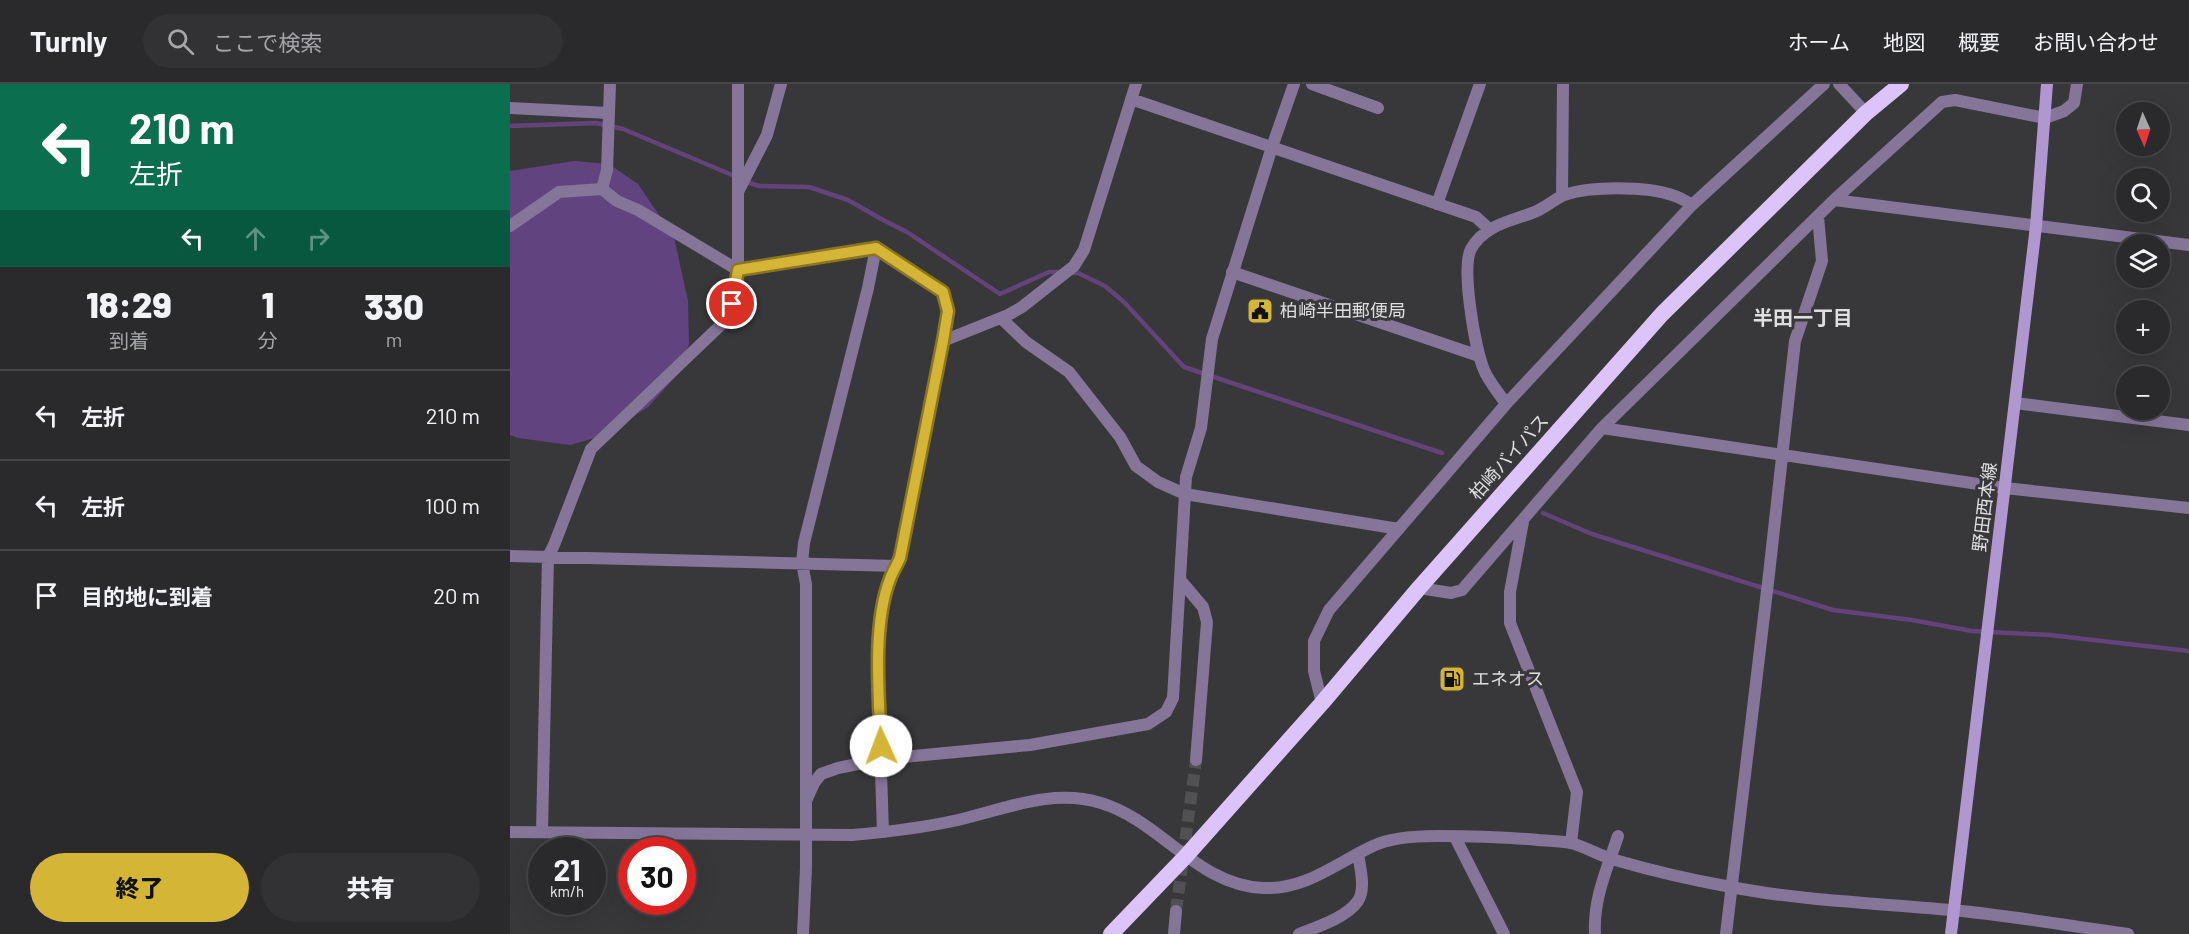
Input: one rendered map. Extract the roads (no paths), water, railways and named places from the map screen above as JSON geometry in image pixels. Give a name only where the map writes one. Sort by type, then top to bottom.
[{"type":"highway","name":"柏崎バイパス","points":[[1111,934],[1186,856],[1322,703],[1419,588],[1662,314],[1866,113],[1901,84]]},
{"type":"highway","name":"柏崎バイパス","points":[[1120,934],[1167,875]]},
{"type":"main road","name":"野田西本線","points":[[1951,934],[2036,226],[2047,84]]},
{"type":"street","points":[[602,189],[607,170],[610,84]]},
{"type":"street","points":[[542,832],[548,557],[591,449],[724,322],[732,304],[738,270],[740,190],[738,84]]},
{"type":"street","points":[[740,190],[767,135],[781,84]]},
{"type":"street","points":[[943,341],[1001,318],[1022,307],[1074,266],[1084,250],[1136,84]]},
{"type":"street","points":[[806,801],[821,774],[838,768],[882,759],[1030,744],[1148,724],[1166,712],[1173,698],[1186,477],[1201,428],[1212,339],[1294,84]]},
{"type":"street","points":[[1312,84],[1378,108]]},
{"type":"street","points":[[1437,204],[1480,84]]},
{"type":"street","points":[[1562,196],[1563,84]]},
{"type":"street","points":[[1322,703],[1314,671],[1314,641],[1329,610],[1506,404],[1692,205],[1824,84]]},
{"type":"street","points":[[1839,84],[1866,113]]},
{"type":"street","points":[[1419,588],[1451,593],[1462,590],[1602,428],[1834,200],[1942,102],[1955,100],[2045,118],[2064,111],[2074,103],[2077,84]]},
{"type":"street","points":[[1131,99],[1476,217],[1489,229]]},
{"type":"street","points":[[510,108],[609,112]]},
{"type":"street","points":[[510,226],[559,192],[602,189],[617,201],[638,210],[738,270],[876,248],[943,292],[948,311],[943,341],[903,547],[884,597],[878,651],[883,832]]},
{"type":"street","points":[[1506,404],[1484,371],[1476,347],[1467,265],[1472,248],[1489,229],[1544,209],[1562,196],[1583,191],[1616,189],[1656,191],[1674,195],[1692,205]]},
{"type":"street","points":[[1834,200],[2189,245]]},
{"type":"street","points":[[1726,934],[1770,574],[1795,341],[1821,261],[1818,216]]},
{"type":"street","points":[[803,934],[806,834],[806,584],[802,563],[804,543],[876,248]]},
{"type":"street","points":[[1232,272],[1479,356]]},
{"type":"street","points":[[1001,318],[1026,342],[1069,372],[1120,436],[1136,466],[1158,482],[1185,494],[1399,529]]},
{"type":"street","points":[[2015,404],[2189,425]]},
{"type":"street","points":[[1602,428],[2005,488],[2189,508]]},
{"type":"street","points":[[1523,521],[1510,592],[1510,623],[1577,792],[1571,843]]},
{"type":"street","points":[[510,556],[897,566]]},
{"type":"street","points":[[1181,581],[1203,607],[1207,622],[1196,760]]},
{"type":"street","points":[[510,832],[852,835],[907,831],[1028,800],[1083,798],[1104,804],[1140,822],[1222,879],[1245,886],[1286,887],[1305,882],[1377,844],[1399,839],[1516,838],[1571,843],[1610,859],[1732,888],[1785,896],[1954,910],[2128,934]]},
{"type":"street","points":[[1595,934],[1596,898],[1618,836]]},
{"type":"street","points":[[1455,837],[1504,934]]},
{"type":"street","points":[[1299,934],[1344,913],[1359,901],[1362,885],[1358,854]]},
{"type":"street","points":[[1174,934],[1176,911]]},
{"type":"waterway","points":[[510,126],[596,123],[623,129],[737,177]]},
{"type":"waterway","points":[[744,181],[759,186],[809,187],[848,200],[907,232],[1000,294],[1049,272],[1061,272]]},
{"type":"waterway","points":[[1069,273],[1078,273],[1105,286],[1124,302],[1184,367],[1442,453]]},
{"type":"waterway","points":[[1543,513],[1592,534],[1833,610],[1912,620],[1972,631],[2050,635],[2189,651]]},
{"type":"tunnel","points":[[1176,911],[1196,760]]},
{"type":"place","name":"柏崎半田郵便局","points":[[1260,311]]},
{"type":"place","name":"エネオス","points":[[1452,679]]},
{"type":"district","name":"半田一丁目","points":[[1803,318]]}]
